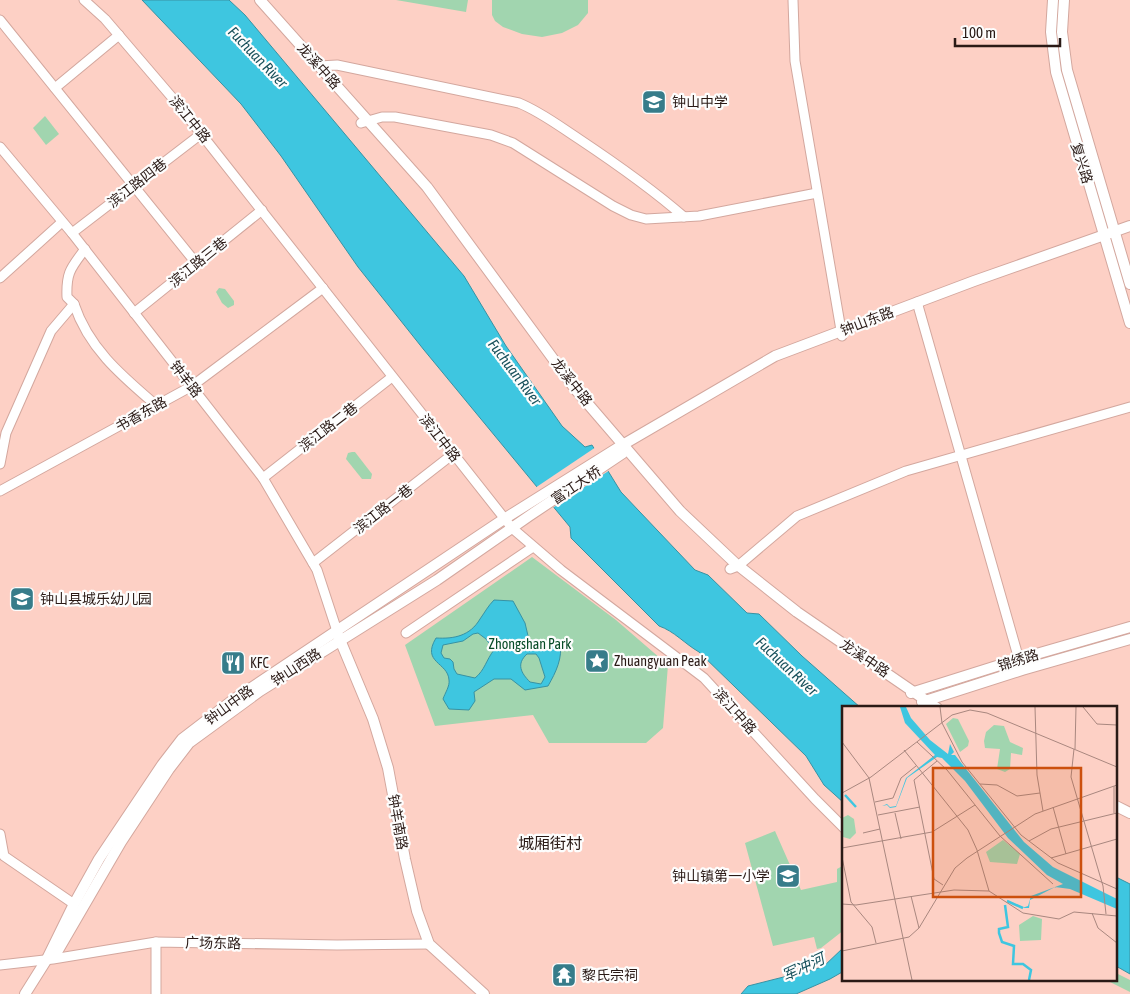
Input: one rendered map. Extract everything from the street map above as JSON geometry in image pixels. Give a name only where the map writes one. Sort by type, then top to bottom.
[{"type":"main road","name":"龙溪中路","points":[[252,0],[364,122],[427,187],[576,390],[675,515],[793,617],[911,693],[924,704]]},
{"type":"main road","name":"龙溪中路","points":[[260,0],[319,66],[364,122]]},
{"type":"main road","name":"复兴路","points":[[1053,0],[1051,32],[1056,72],[1110,237],[1130,284]]},
{"type":"main road","name":"复兴路","points":[[1064,0],[1062,32],[1067,70],[1130,323]]},
{"type":"main road","name":"钟山东路","points":[[1110,237],[1130,226]]},
{"type":"main road","name":"钟山东路","points":[[623,449],[775,356],[1110,237],[1130,233]]},
{"type":"main road","name":"富江大桥","points":[[526,505],[623,449]]},
{"type":"main road","name":"富江大桥","points":[[529,516],[623,449]]},
{"type":"main road","name":"钟山中路","points":[[25,994],[50,959],[74,904],[110,842],[182,739],[233,700],[339,635],[526,505]]},
{"type":"main road","name":"钟山西路","points":[[32,994],[50,959],[121,842],[169,769],[189,743],[339,635],[437,580],[529,516]]},
{"type":"main road","name":"锦绣路","points":[[911,693],[1130,627]]},
{"type":"main road","name":"钟羊南路","points":[[339,635],[372,719],[388,768],[417,911],[429,944],[484,994]]},
{"type":"main road","name":"锦绣路","points":[[924,704],[1022,670],[1130,639]]},
{"type":"main road","points":[[1118,807],[1130,812]]},
{"type":"main road","points":[[1118,815],[1130,820]]},
{"type":"street","name":"滨江中路","points":[[84,0],[105,19],[202,134],[512,528],[605,604],[704,678],[842,826]]},
{"type":"street","points":[[794,0],[795,61],[841,333]]},
{"type":"street","points":[[0,20],[196,263]]},
{"type":"street","points":[[55,88],[119,35]]},
{"type":"street","points":[[319,66],[337,65],[519,103],[535,110],[594,149],[662,198],[684,217]]},
{"type":"street","points":[[364,122],[382,117],[395,117],[492,135],[513,143],[532,154],[613,206],[631,215],[646,219],[699,216],[817,193]]},
{"type":"street","name":"滨江路四巷","points":[[72,233],[202,134]]},
{"type":"street","name":"钟羊路","points":[[0,147],[85,249],[263,478],[317,570],[339,635]]},
{"type":"street","name":"滨江路三巷","points":[[134,313],[262,210]]},
{"type":"street","points":[[0,278],[62,222]]},
{"type":"street","points":[[85,249],[70,270],[66,281],[66,297],[74,304],[80,322],[100,353],[122,376],[157,406]]},
{"type":"street","name":"书香东路","points":[[0,491],[192,386],[323,288]]},
{"type":"street","points":[[0,464],[6,432],[52,331],[74,304]]},
{"type":"street","points":[[918,305],[1022,670]]},
{"type":"street","name":"滨江路二巷","points":[[263,478],[392,377]]},
{"type":"street","points":[[734,567],[797,516],[906,471],[1130,407]]},
{"type":"street","name":"滨江路一巷","points":[[313,563],[453,454]]},
{"type":"street","points":[[406,633],[534,547]]},
{"type":"street","points":[[0,834],[4,856],[74,904]]},
{"type":"street","points":[[156,942],[156,994]]},
{"type":"street","name":"广场东路","points":[[0,965],[156,942],[337,945],[429,944]]},
{"type":"green space","points":[[396,0],[468,0],[466,12]]},
{"type":"green space","points":[[492,0],[588,0],[588,13],[578,25],[562,33],[542,37],[522,34],[503,27],[495,21],[492,15]]},
{"type":"green space","points":[[45,116],[59,134],[46,145],[33,128]]},
{"type":"green space","points":[[219,288],[225,289],[234,301],[234,305],[228,308],[222,303],[216,292]]},
{"type":"green space","points":[[355,452],[372,474],[371,479],[362,479],[346,459],[348,453]]},
{"type":"green space","name":"Zhongshan Park","points":[[532,557],[616,620],[668,665],[663,728],[646,743],[549,743],[533,715],[435,726],[405,645]]},
{"type":"green space","points":[[775,831],[801,890],[837,882],[837,869],[842,866],[842,932],[817,949],[814,937],[773,946],[745,843]]},
{"type":"green space","points":[[1118,974],[1130,980],[1130,992],[1110,982],[1118,982]]},
{"type":"water","name":"Fuchuan River","points":[[142,0],[229,0],[245,15],[464,276],[506,346],[562,426],[585,447],[592,445],[621,492],[695,570],[708,575],[747,613],[759,614],[802,656],[859,706],[842,706],[842,801],[824,785],[806,756],[699,652],[670,631],[659,626],[571,538],[570,527],[358,267],[281,156],[241,104]]},
{"type":"water","points":[[494,600],[513,601],[525,623],[529,640],[534,648],[560,641],[561,653],[556,670],[548,686],[525,690],[511,679],[494,679],[474,692],[475,701],[469,710],[449,709],[443,699],[449,685],[448,674],[433,658],[432,646],[436,638],[455,637],[466,633],[476,625]],"holes":[[[478,633],[486,639],[494,650],[481,672],[475,678],[457,674],[453,662],[450,659],[444,658],[441,653],[443,645],[463,641]],[[527,654],[536,654],[539,658],[545,677],[541,684],[530,682],[522,672],[522,661]]]},
{"type":"water","points":[[1118,878],[1130,884],[1130,974],[1118,967]]},
{"type":"water","points":[[842,949],[842,972],[830,979],[796,994],[741,994],[748,986],[823,967]]},
{"type":"pier","points":[[596,447],[610,470],[551,509],[535,488]]},
{"type":"place","name":"钟山中学","points":[[654,102]]},
{"type":"place","name":"钟山县城乐幼儿园","points":[[22,599]]},
{"type":"place","name":"Zhuangyuan Peak","points":[[597,661]]},
{"type":"place","name":"KFC","points":[[233,663]]},
{"type":"place","name":"钟山镇第一小学","points":[[788,876]]},
{"type":"place","name":"黎氏宗祠","points":[[564,975]]},
{"type":"district","name":"城厢街村","points":[[550,843]]},
{"type":"water label","name":"军冲河","points":[[803,967]]}]
